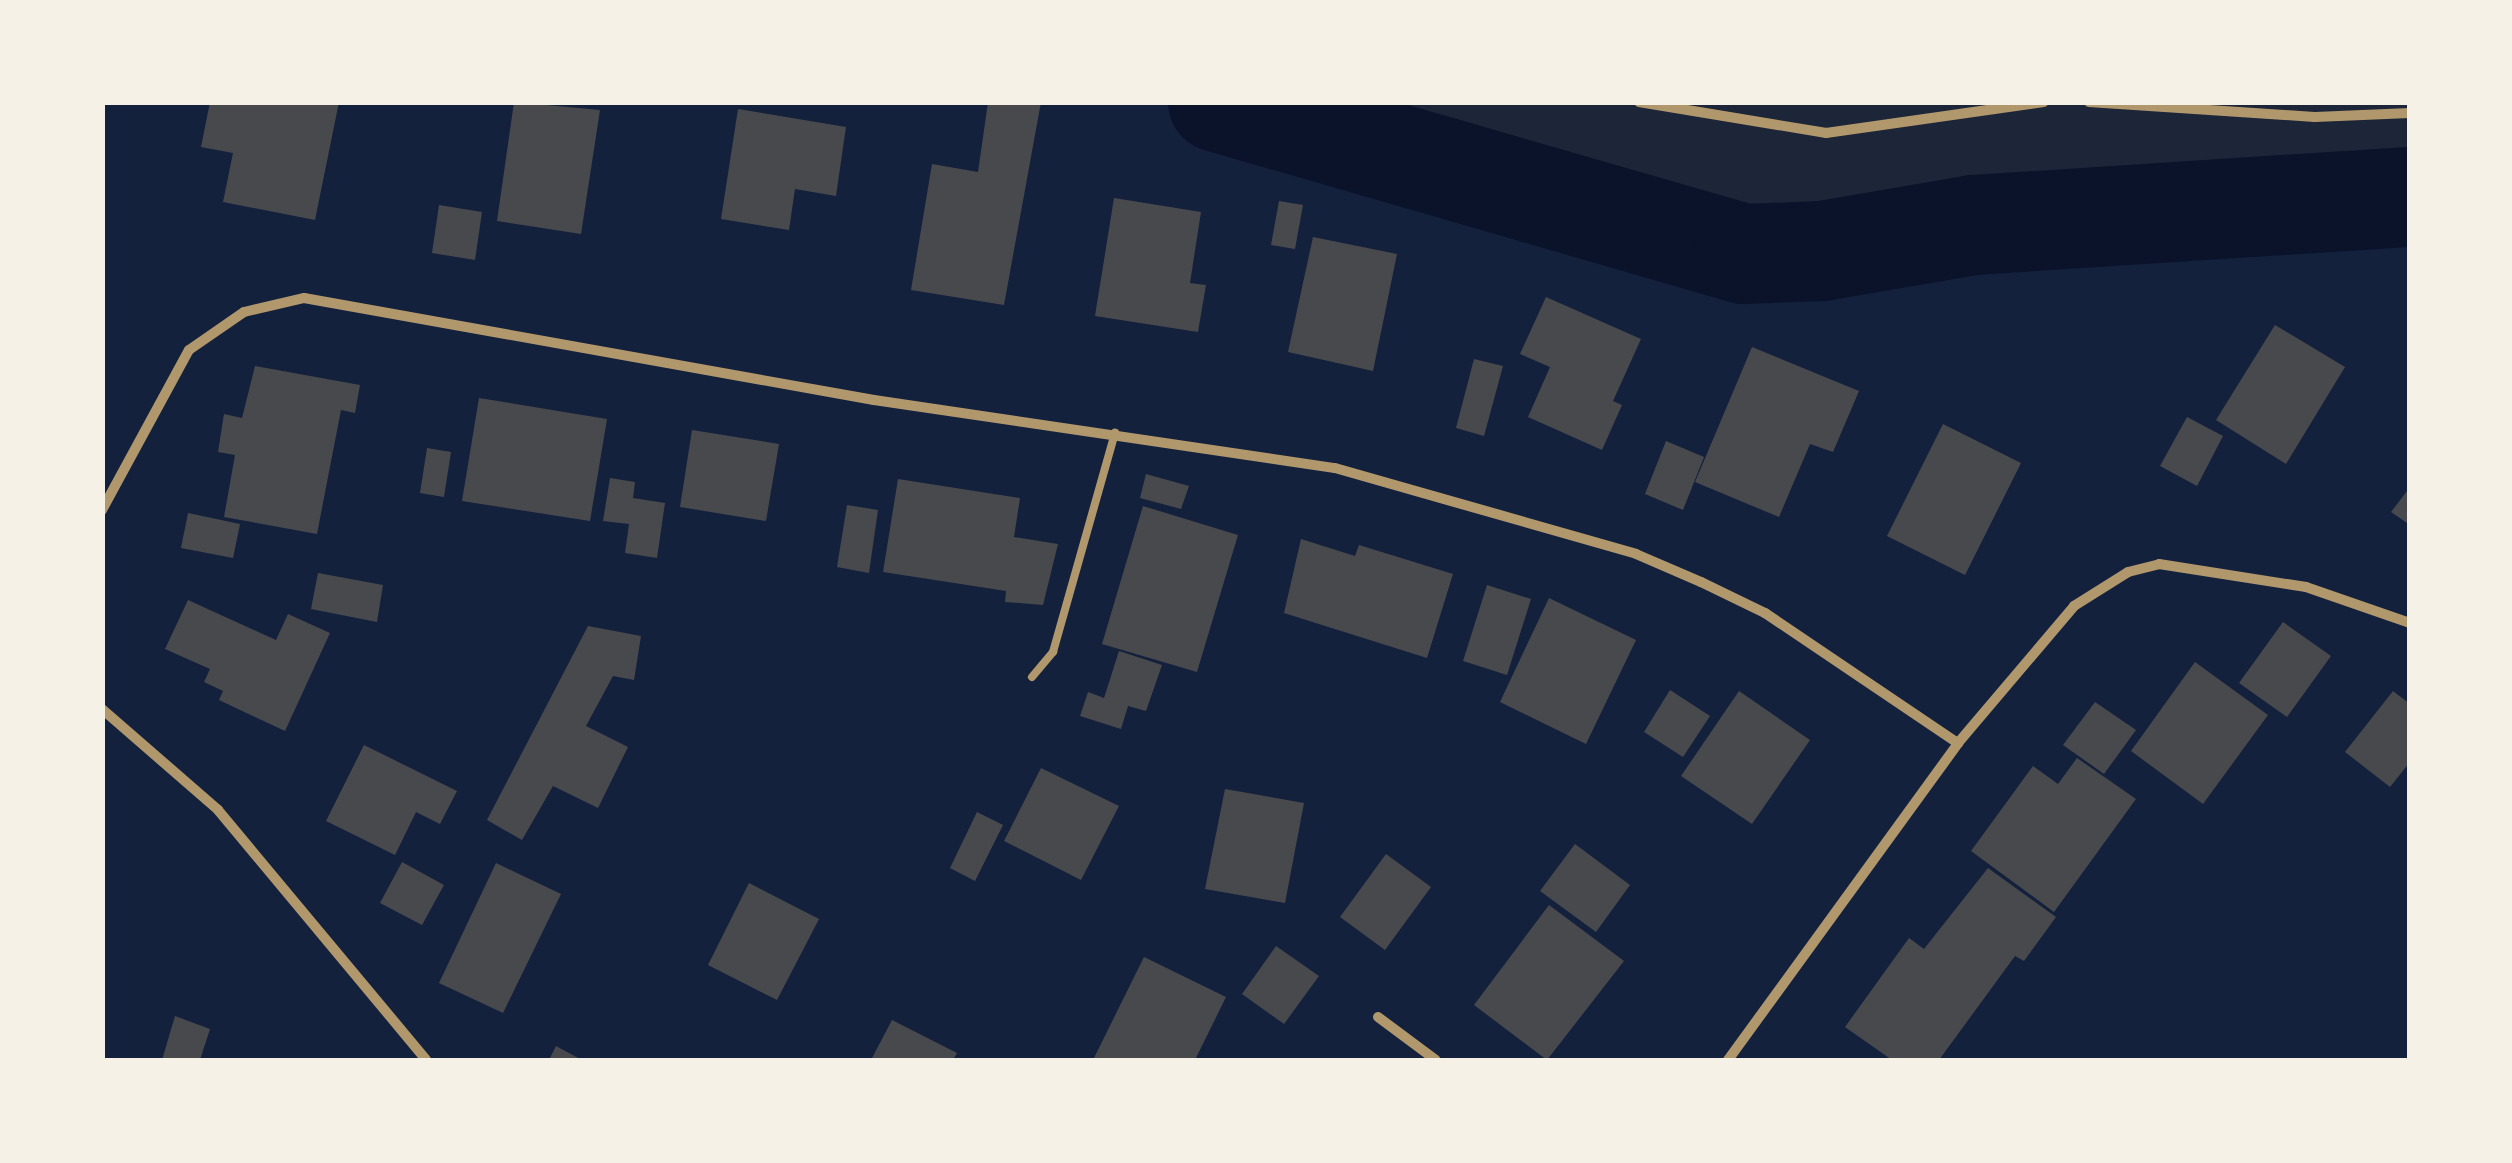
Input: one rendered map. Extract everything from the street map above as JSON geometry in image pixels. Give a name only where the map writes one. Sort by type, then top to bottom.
[{"type":"street","points":[[1638,102],[1826,133],[2044,102]]},
{"type":"street","points":[[2089,102],[2315,117],[2410,113]]},
{"type":"street","points":[[102,510],[190,350],[244,312],[304,298],[874,400],[1116,432],[1336,468],[1636,554],[1765,613],[1958,744]]},
{"type":"street","points":[[1728,1060],[1958,744],[2074,606],[2128,572],[2159,564],[2306,587],[2410,623]]},
{"type":"street","points":[[102,709],[218,810],[426,1060]]},
{"type":"street","points":[[1378,1017],[1436,1060]]},
{"type":"lane","points":[[1032,677],[1053,652],[1116,432]]},
{"type":"shaded area","points":[[1253,103],[2409,103],[2409,172],[1742,226]]},
{"type":"building","points":[[210,102],[339,102],[315,220],[223,202],[233,153],[201,147]]},
{"type":"building","points":[[514,102],[600,110],[581,234],[497,221]]},
{"type":"building","points":[[988,102],[1041,102],[1004,305],[911,290],[932,164],[978,172]]},
{"type":"building","points":[[738,109],[846,127],[836,196],[795,189],[789,230],[721,219]]},
{"type":"building","points":[[1114,198],[1201,212],[1190,283],[1206,285],[1198,332],[1095,316]]},
{"type":"building","points":[[1279,201],[1303,205],[1295,249],[1271,245]]},
{"type":"building","points":[[439,205],[482,212],[475,260],[432,253]]},
{"type":"building","points":[[1313,237],[1397,254],[1373,371],[1288,352]]},
{"type":"building","points":[[1546,297],[1641,339],[1613,401],[1622,405],[1602,450],[1528,417],[1550,367],[1520,354]]},
{"type":"building","points":[[2275,325],[2345,367],[2286,464],[2216,420]]},
{"type":"building","points":[[1752,347],[1859,391],[1833,452],[1810,444],[1779,517],[1695,482]]},
{"type":"building","points":[[1474,359],[1503,366],[1484,436],[1456,428]]},
{"type":"building","points":[[255,366],[360,385],[355,413],[341,410],[317,534],[224,517],[235,455],[218,452],[224,414],[242,418]]},
{"type":"building","points":[[479,398],[607,419],[590,521],[462,501]]},
{"type":"building","points":[[2187,417],[2223,436],[2197,486],[2160,466]]},
{"type":"building","points":[[1943,424],[2021,463],[1965,575],[1887,536]]},
{"type":"building","points":[[692,430],[779,444],[766,521],[680,507]]},
{"type":"building","points":[[1666,441],[1704,457],[1683,510],[1645,494]]},
{"type":"building","points":[[427,448],[451,452],[444,497],[420,493]]},
{"type":"building","points":[[1146,474],[1189,486],[1181,509],[1140,498]]},
{"type":"building","points":[[610,478],[635,482],[633,498],[665,503],[657,558],[625,553],[629,524],[603,521]]},
{"type":"building","points":[[898,479],[1020,498],[1014,537],[1058,544],[1043,605],[1005,602],[1006,591],[883,572]]},
{"type":"building","points":[[2410,487],[2410,525],[2391,512]]},
{"type":"building","points":[[847,505],[878,510],[869,573],[837,567]]},
{"type":"building","points":[[1143,506],[1238,535],[1197,672],[1102,644]]},
{"type":"building","points":[[188,513],[240,524],[233,558],[181,548]]},
{"type":"building","points":[[1301,539],[1355,556],[1359,545],[1453,574],[1427,658],[1284,613]]},
{"type":"building","points":[[318,573],[383,585],[377,622],[311,609]]},
{"type":"building","points":[[1487,585],[1531,599],[1507,675],[1463,661]]},
{"type":"building","points":[[1549,598],[1636,640],[1586,744],[1500,702]]},
{"type":"building","points":[[188,600],[276,640],[288,614],[330,633],[285,731],[219,700],[223,691],[204,682],[210,669],[165,649]]},
{"type":"building","points":[[2283,622],[2331,656],[2287,717],[2239,683]]},
{"type":"building","points":[[588,626],[641,636],[634,680],[613,676],[586,726],[628,747],[598,808],[553,786],[522,840],[487,820]]},
{"type":"building","points":[[1119,651],[1162,665],[1146,711],[1128,706],[1121,729],[1080,716],[1088,692],[1104,698]]},
{"type":"building","points":[[2195,662],[2268,715],[2203,804],[2131,751]]},
{"type":"building","points":[[1670,690],[1710,716],[1683,757],[1644,732]]},
{"type":"building","points":[[1739,691],[1810,740],[1752,824],[1681,776]]},
{"type":"building","points":[[2393,691],[2410,704],[2410,762],[2390,787],[2345,752]]},
{"type":"building","points":[[2095,702],[2136,730],[2104,774],[2063,745]]},
{"type":"building","points":[[364,745],[457,791],[440,824],[416,812],[395,855],[326,821]]},
{"type":"building","points":[[2077,758],[2136,799],[2054,912],[1971,851],[2033,766],[2058,784]]},
{"type":"building","points":[[1041,768],[1119,806],[1081,880],[1004,841]]},
{"type":"building","points":[[1225,789],[1304,803],[1285,903],[1205,889]]},
{"type":"building","points":[[977,812],[1003,825],[975,881],[950,868]]},
{"type":"building","points":[[1575,844],[1630,885],[1596,932],[1540,891]]},
{"type":"building","points":[[1386,854],[1431,887],[1385,950],[1340,917]]},
{"type":"building","points":[[402,862],[444,885],[422,925],[380,903]]},
{"type":"building","points":[[496,863],[561,894],[503,1013],[439,983]]},
{"type":"building","points":[[1988,868],[2056,917],[2024,961],[2015,956],[1939,1060],[1892,1060],[1845,1027],[1909,938],[1924,949]]},
{"type":"building","points":[[749,883],[819,919],[777,1000],[708,965]]},
{"type":"building","points":[[1549,905],[1624,961],[1547,1060],[1474,1005]]},
{"type":"building","points":[[1276,946],[1319,976],[1284,1024],[1242,994]]},
{"type":"building","points":[[1144,957],[1226,997],[1195,1060],[1093,1060]]},
{"type":"building","points":[[175,1016],[210,1029],[200,1060],[162,1060]]},
{"type":"building","points":[[892,1020],[957,1053],[953,1060],[871,1060]]},
{"type":"building","points":[[556,1046],[582,1060],[549,1060]]},
{"type":"waterway","points":[[1218,102],[1744,254],[1822,251],[1974,225],[2410,197]]}]
